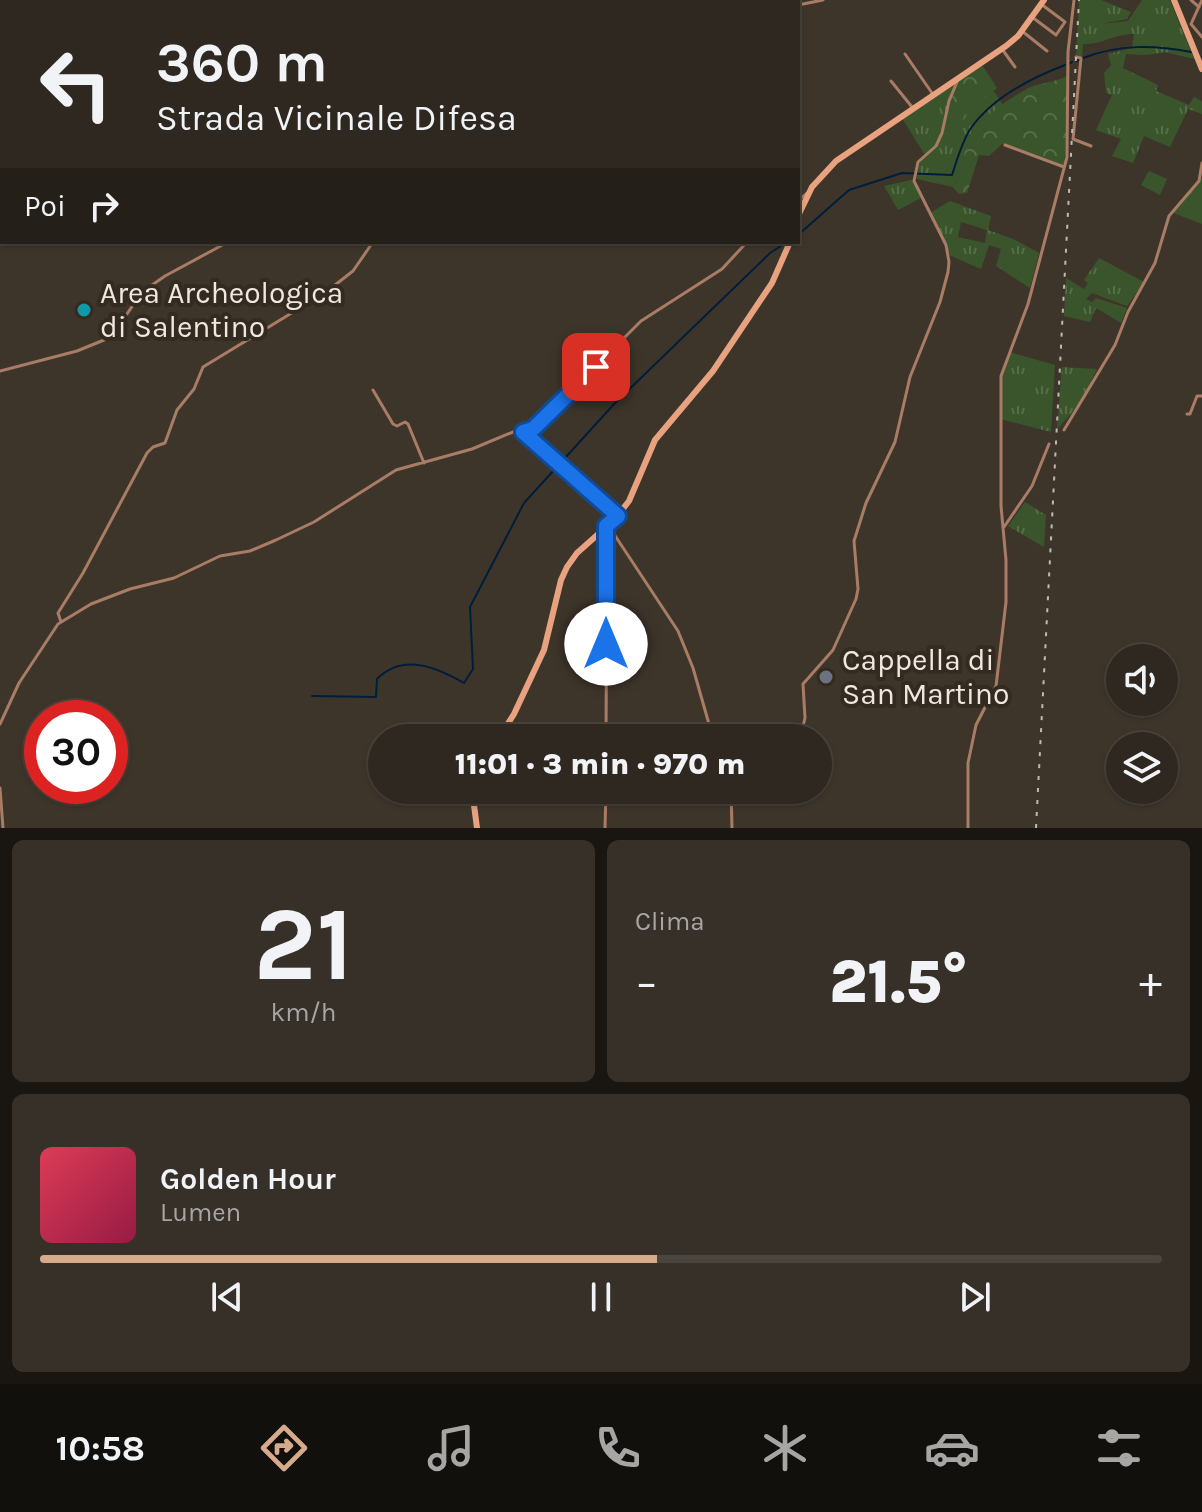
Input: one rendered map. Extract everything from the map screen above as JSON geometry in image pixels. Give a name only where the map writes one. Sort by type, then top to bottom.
[{"type":"main road","points":[[1174,0],[1202,69]]},
{"type":"main road","points":[[800,211],[808,192],[841,156],[915,110],[1002,49],[1022,31],[1043,2]]},
{"type":"main road","points":[[508,724],[544,650],[565,571],[577,553],[618,516],[629,501],[655,440],[713,371],[772,283],[789,244]]},
{"type":"main road","points":[[474,804],[477,828]]},
{"type":"street","points":[[800,5],[823,0]]},
{"type":"street","points":[[968,828],[968,763],[976,725],[996,686],[1006,602],[1001,488],[1001,376],[1028,304],[1067,157],[1074,0]]},
{"type":"street","points":[[1191,0],[1199,7]]},
{"type":"street","points":[[1202,1],[1191,24],[1202,37]]},
{"type":"street","points":[[1032,17],[1056,35],[1065,22],[1043,2]]},
{"type":"street","points":[[1196,32],[1202,25]]},
{"type":"street","points":[[1022,31],[1047,51]]},
{"type":"street","points":[[1002,49],[1015,67]]},
{"type":"street","points":[[905,54],[934,96]]},
{"type":"street","points":[[1072,56],[1081,58],[1073,139],[1091,146]]},
{"type":"street","points":[[891,81],[915,110]]},
{"type":"street","points":[[804,724],[802,686],[833,650],[856,599],[854,541],[866,503],[895,442],[910,377],[940,302],[948,272],[946,245],[914,181],[918,162],[936,146],[942,133],[956,81]]},
{"type":"street","points":[[1015,142],[1017,149]]},
{"type":"street","points":[[1005,145],[1064,167]]},
{"type":"street","points":[[1064,430],[1115,345],[1128,312],[1155,263],[1169,216],[1199,181],[1202,163]]},
{"type":"street","points":[[800,199],[808,192]]},
{"type":"street","points":[[0,371],[83,349],[104,340],[115,332],[142,292],[224,244]]},
{"type":"street","points":[[61,622],[58,613],[83,573],[147,453],[165,443],[177,410],[194,389],[203,367],[326,292],[353,271],[372,244]]},
{"type":"street","points":[[0,724],[19,683],[61,622],[106,598],[174,578],[224,554],[250,551],[269,543],[314,522],[391,472],[472,449],[513,432],[533,429],[641,321],[722,269],[745,244]]},
{"type":"street","points":[[373,390],[393,424],[397,426],[407,422],[424,463]]},
{"type":"street","points":[[1187,414],[1190,414],[1197,396],[1202,396]]},
{"type":"street","points":[[523,432],[618,516]]},
{"type":"street","points":[[1004,527],[1032,486],[1049,444]]},
{"type":"street","points":[[606,724],[607,526]]},
{"type":"street","points":[[607,526],[678,631],[693,668],[709,724]]},
{"type":"street","points":[[0,788],[3,828]]},
{"type":"street","points":[[605,828],[606,804]]},
{"type":"street","points":[[731,804],[732,828]]},
{"type":"green space","points":[[1079,0],[1101,0],[1131,12],[1127,19],[1100,24],[1128,21],[1142,0],[1170,0],[1194,59],[1165,52],[1126,54],[1123,68],[1158,85],[1156,91],[1189,105],[1194,97],[1202,101],[1202,114],[1188,109],[1170,147],[1144,136],[1133,163],[1112,156],[1121,139],[1096,130],[1112,95],[1106,93],[1104,73],[1111,65],[1108,54],[1132,48],[1134,34],[1083,44],[1082,56],[1076,57]]},
{"type":"green space","points":[[981,63],[997,88],[969,110],[958,132],[944,127],[956,81]]},
{"type":"green space","points":[[1067,76],[1063,166],[1002,144],[989,156],[979,155],[967,193],[959,194],[953,187],[960,175],[968,140],[982,121],[1024,90]]},
{"type":"green space","points":[[956,81],[958,131],[969,110],[993,90],[1003,105],[970,135],[961,175],[953,187],[917,179],[920,160],[925,155],[902,118]]},
{"type":"green space","points":[[1149,171],[1167,179],[1160,195],[1141,185]]},
{"type":"green space","points":[[1202,178],[1202,224],[1171,212]]},
{"type":"green space","points":[[915,179],[921,198],[898,210],[884,186]]},
{"type":"green space","points":[[950,201],[991,216],[988,230],[1039,253],[1030,288],[996,266],[1001,249],[989,245],[981,269],[949,255],[930,213]],"holes":[[[961,222],[987,230],[985,243],[958,237]]]},
{"type":"green space","points":[[1099,258],[1144,282],[1127,306],[1092,293],[1086,299],[1092,302],[1096,298],[1127,308],[1121,323],[1096,308],[1090,322],[1064,316],[1066,278],[1084,289],[1088,283],[1084,280]]},
{"type":"green space","points":[[1009,352],[1055,365],[1051,432],[1000,419],[1002,372]]},
{"type":"green space","points":[[1062,367],[1097,369],[1081,403],[1057,429]]},
{"type":"green space","points":[[1025,502],[1046,515],[1044,547],[1008,526]]},
{"type":"waterway","points":[[1083,58],[1110,50],[1137,47],[1191,52]]},
{"type":"waterway","points":[[800,233],[849,190],[902,173],[952,175],[968,133],[990,107],[1026,82],[1065,65]]},
{"type":"waterway","points":[[312,696],[376,697],[377,679],[398,666],[409,665],[431,668],[464,683],[473,669],[470,607],[524,503],[615,403],[770,253],[784,244]]},
{"type":"railway","points":[[1036,828],[1079,0]]},
{"type":"place","name":"Area Archeologica di Salentino","points":[[84,310]]},
{"type":"place","name":"Cappella di San Martino","points":[[826,677]]},
{"type":"route","points":[[596,367],[533,429],[523,432],[618,516],[606,526],[606,644]]}]
